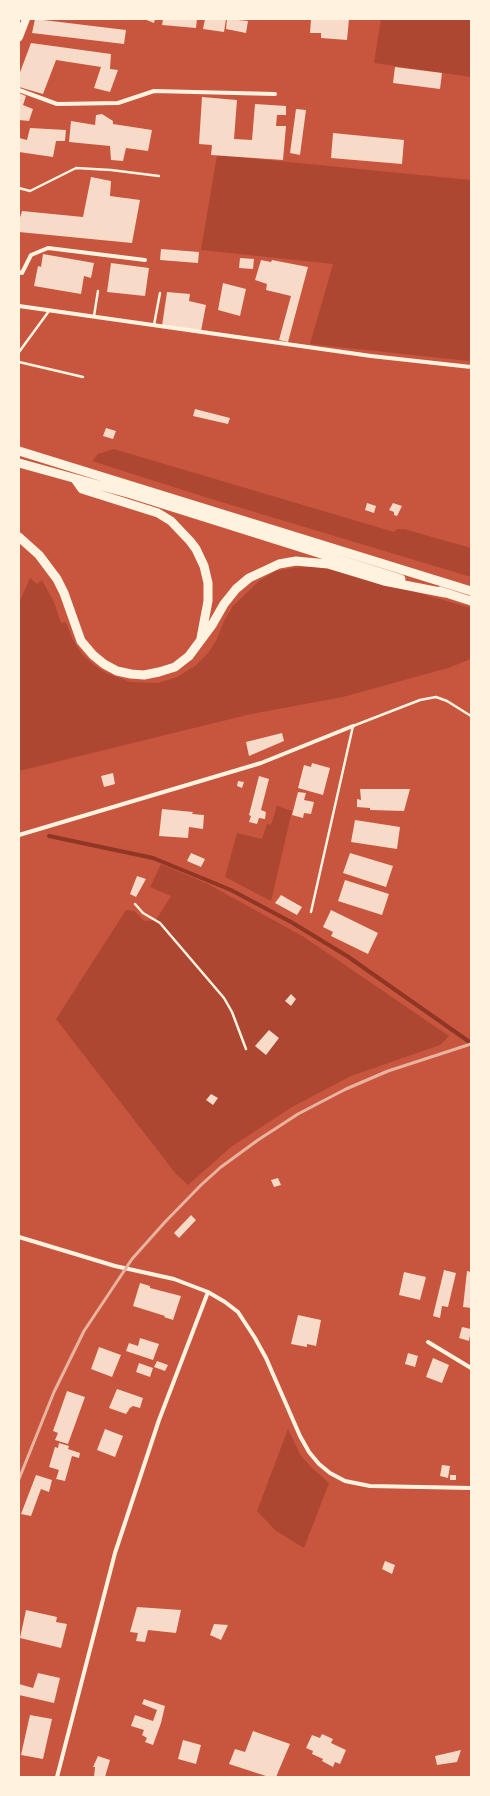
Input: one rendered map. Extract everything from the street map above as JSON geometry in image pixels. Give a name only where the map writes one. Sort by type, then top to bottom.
[{"type":"highway","points":[[19,451],[471,591]]},
{"type":"highway","points":[[19,463],[131,494],[471,601]]},
{"type":"highway","points":[[75,479],[82,489],[158,513],[171,522],[190,541],[196,549],[204,566],[208,583],[206,620],[200,643]]},
{"type":"highway","points":[[19,537],[39,555],[53,573],[64,593],[81,641],[93,655],[104,664],[131,674],[144,675],[175,667],[189,656],[200,643],[224,604],[236,590],[249,578],[280,564],[296,561],[328,564],[384,581],[445,593]]},
{"type":"main road","points":[[19,37],[26,19]]},
{"type":"street","points":[[19,90],[57,104],[118,103],[154,91],[274,94]]},
{"type":"street","points":[[19,272],[22,273],[31,255],[48,248],[145,260]]},
{"type":"street","points":[[19,306],[371,356],[471,367]]},
{"type":"street","points":[[19,835],[261,763],[353,726]]},
{"type":"street","points":[[19,1237],[115,1266],[174,1280],[208,1292],[226,1302],[238,1312],[246,1323],[266,1358],[300,1436],[309,1452],[319,1464],[330,1473],[345,1481],[370,1486],[471,1488]]},
{"type":"street","points":[[57,1777],[115,1553],[159,1420],[208,1292]]},
{"type":"street","points":[[428,1342],[471,1368]]},
{"type":"lane","points":[[19,188],[30,191],[76,168],[111,170],[159,176]]},
{"type":"lane","points":[[94,316],[98,291]]},
{"type":"lane","points":[[154,326],[160,293]]},
{"type":"lane","points":[[19,352],[50,311]]},
{"type":"lane","points":[[19,362],[83,377]]},
{"type":"lane","points":[[311,912],[353,726],[420,700],[436,698],[447,701],[471,716]]},
{"type":"path","points":[[135,904],[143,913],[160,923],[224,998],[232,1012],[246,1049]]},
{"type":"shaded area","points":[[381,19],[471,19],[471,77],[374,63]]},
{"type":"shaded area","points":[[217,155],[471,180],[471,354],[469,361],[310,344],[333,264],[201,250]]},
{"type":"shaded area","points":[[114,449],[394,532],[397,529],[404,529],[471,548],[471,577],[208,498],[92,461],[98,454]]},
{"type":"shaded area","points":[[318,566],[339,570],[471,608],[471,659],[448,668],[343,697],[251,714],[19,771],[19,603],[30,578],[37,584],[42,580],[54,602],[61,623],[66,622],[72,638],[82,654],[94,665],[106,673],[130,682],[158,683],[177,677],[195,666],[209,652],[233,606],[259,581],[276,571]]},
{"type":"shaded area","points":[[277,806],[292,811],[271,901],[225,877],[237,833],[262,839],[267,824],[271,825]]},
{"type":"shaded area","points":[[161,864],[208,884],[304,937],[449,1036],[440,1045],[351,1076],[292,1107],[231,1147],[188,1185],[176,1174],[56,1019],[126,910],[134,911],[145,921],[156,920],[171,896],[150,887]]},
{"type":"shaded area","points":[[288,1429],[301,1456],[329,1483],[304,1548],[276,1531],[257,1511]]},
{"type":"building","points":[[35,19],[126,30],[124,44],[32,33]]},
{"type":"building","points":[[144,19],[155,19],[154,23]]},
{"type":"building","points":[[163,19],[197,19],[196,28],[162,25]]},
{"type":"building","points":[[205,19],[226,19],[224,32],[203,29]]},
{"type":"building","points":[[227,19],[248,21],[246,33],[226,29]]},
{"type":"building","points":[[311,19],[349,19],[347,40],[321,38],[321,33],[310,33]]},
{"type":"building","points":[[31,43],[111,54],[110,69],[118,70],[110,92],[94,88],[101,67],[56,60],[43,94],[19,87],[19,75]]},
{"type":"building","points":[[395,67],[442,73],[440,89],[393,83]]},
{"type":"building","points":[[19,93],[26,96],[23,105],[33,109],[29,121],[19,120]]},
{"type":"building","points":[[202,97],[237,100],[234,139],[252,140],[255,104],[286,106],[286,115],[277,115],[276,126],[286,126],[283,160],[211,155],[212,145],[199,144]]},
{"type":"building","points":[[296,109],[306,110],[300,155],[290,153]]},
{"type":"building","points":[[102,114],[113,121],[113,124],[152,130],[148,151],[126,148],[123,161],[111,160],[110,146],[69,142],[71,121],[95,125],[96,115]]},
{"type":"building","points":[[30,128],[66,130],[65,141],[56,141],[53,157],[19,152],[19,138],[27,140]]},
{"type":"building","points":[[333,133],[404,140],[402,164],[331,158]]},
{"type":"building","points":[[91,177],[111,181],[110,196],[140,200],[132,243],[19,232],[19,221],[22,211],[83,217]]},
{"type":"building","points":[[161,249],[199,252],[198,263],[160,260]]},
{"type":"building","points":[[43,254],[94,263],[91,278],[84,276],[81,294],[34,286],[38,266],[41,267]]},
{"type":"building","points":[[240,258],[254,259],[253,269],[239,268]]},
{"type":"building","points":[[261,260],[271,262],[272,260],[308,267],[288,342],[279,340],[291,296],[266,290],[267,284],[255,280]]},
{"type":"building","points":[[111,263],[149,268],[145,296],[107,292]]},
{"type":"building","points":[[223,283],[246,289],[240,316],[218,310]]},
{"type":"building","points":[[167,292],[190,294],[189,301],[206,305],[201,331],[162,326]]},
{"type":"building","points":[[195,409],[230,418],[228,424],[193,416]]},
{"type":"building","points":[[106,428],[116,431],[113,439],[103,436]]},
{"type":"building","points":[[367,503],[376,506],[374,513],[365,510]]},
{"type":"building","points":[[393,503],[402,506],[397,516],[394,515],[394,512],[389,510]]},
{"type":"building","points":[[282,733],[284,741],[249,756],[246,742]]},
{"type":"building","points":[[312,763],[330,768],[323,795],[298,788],[304,765],[311,767]]},
{"type":"building","points":[[113,773],[115,784],[104,787],[101,776]]},
{"type":"building","points":[[259,776],[269,779],[261,810],[266,812],[265,819],[259,818],[257,824],[249,822],[251,816],[249,815]]},
{"type":"building","points":[[238,781],[244,782],[242,788],[237,786]]},
{"type":"building","points":[[360,789],[410,789],[404,811],[370,810],[370,808],[357,807],[357,799],[361,800]]},
{"type":"building","points":[[298,792],[306,793],[304,800],[314,802],[311,814],[304,813],[303,818],[292,815]]},
{"type":"building","points":[[162,809],[193,812],[192,814],[204,815],[203,829],[189,827],[188,838],[159,836]]},
{"type":"building","points":[[355,820],[400,827],[397,849],[351,842]]},
{"type":"building","points":[[191,853],[205,859],[201,867],[187,861]]},
{"type":"building","points":[[350,853],[393,866],[386,887],[343,873]]},
{"type":"building","points":[[137,876],[146,879],[136,897],[130,894]]},
{"type":"building","points":[[345,880],[389,894],[382,915],[338,901]]},
{"type":"building","points":[[281,895],[302,907],[297,915],[275,903]]},
{"type":"building","points":[[331,910],[378,933],[368,954],[331,936],[333,932],[323,927]]},
{"type":"building","points":[[291,994],[296,999],[291,1006],[285,1001]]},
{"type":"building","points":[[269,1030],[279,1038],[266,1055],[255,1046]]},
{"type":"building","points":[[211,1094],[218,1098],[213,1105],[206,1100]]},
{"type":"building","points":[[278,1178],[281,1185],[274,1187],[271,1180]]},
{"type":"building","points":[[191,1215],[196,1220],[179,1238],[174,1233]]},
{"type":"building","points":[[444,1270],[456,1273],[448,1307],[442,1306],[440,1318],[433,1316]]},
{"type":"building","points":[[467,1271],[471,1272],[471,1308],[463,1307]]},
{"type":"building","points":[[404,1272],[426,1277],[420,1300],[399,1295]]},
{"type":"building","points":[[140,1283],[150,1286],[150,1288],[181,1296],[173,1320],[133,1306]]},
{"type":"building","points":[[298,1315],[321,1320],[316,1346],[307,1344],[307,1347],[291,1344]]},
{"type":"building","points":[[462,1327],[471,1329],[469,1341],[459,1338]]},
{"type":"building","points":[[140,1338],[159,1344],[153,1360],[126,1351],[129,1343],[138,1346]]},
{"type":"building","points":[[99,1347],[121,1355],[112,1377],[91,1369]]},
{"type":"building","points":[[408,1353],[418,1356],[415,1367],[405,1364]]},
{"type":"building","points":[[433,1358],[449,1365],[442,1383],[426,1377]]},
{"type":"building","points":[[157,1361],[168,1365],[165,1371],[154,1367]]},
{"type":"building","points":[[139,1363],[153,1368],[150,1377],[136,1372]]},
{"type":"building","points":[[117,1389],[143,1398],[140,1408],[133,1406],[126,1414],[109,1408]]},
{"type":"building","points":[[67,1391],[85,1397],[68,1444],[55,1440],[58,1433],[53,1431]]},
{"type":"building","points":[[105,1429],[123,1436],[115,1457],[97,1450]]},
{"type":"building","points":[[59,1443],[69,1446],[68,1449],[80,1453],[79,1458],[72,1456],[65,1481],[56,1479],[59,1470],[49,1467],[55,1447],[58,1448]]},
{"type":"building","points":[[442,1465],[450,1466],[448,1478],[440,1476]]},
{"type":"building","points":[[36,1475],[52,1480],[49,1492],[41,1489],[31,1516],[21,1514]]},
{"type":"building","points":[[450,1475],[456,1475],[456,1480],[450,1480]]},
{"type":"building","points":[[385,1561],[395,1565],[392,1574],[382,1569]]},
{"type":"building","points":[[137,1607],[181,1610],[176,1633],[148,1630],[145,1642],[136,1641],[138,1633],[130,1632]]},
{"type":"building","points":[[26,1610],[57,1617],[56,1622],[67,1624],[61,1648],[20,1638]]},
{"type":"building","points":[[214,1624],[228,1625],[221,1640],[210,1635]]},
{"type":"building","points":[[38,1673],[60,1678],[54,1703],[19,1695],[19,1684],[33,1688]]},
{"type":"building","points":[[144,1699],[165,1706],[153,1745],[145,1742],[147,1738],[142,1735],[144,1730],[131,1726],[135,1715],[153,1721],[157,1710],[142,1704]]},
{"type":"building","points":[[30,1715],[52,1719],[43,1759],[21,1755]]},
{"type":"building","points":[[253,1731],[290,1744],[276,1777],[269,1777],[229,1764],[235,1749],[245,1752]]},
{"type":"building","points":[[322,1734],[333,1739],[331,1743],[346,1750],[340,1764],[335,1762],[333,1767],[322,1761],[323,1759],[312,1754],[313,1751],[306,1748],[312,1735],[320,1738]]},
{"type":"building","points":[[183,1740],[201,1745],[196,1764],[178,1759]]},
{"type":"building","points":[[461,1750],[457,1762],[437,1765],[435,1756]]},
{"type":"building","points":[[98,1756],[110,1760],[105,1777],[94,1777],[95,1767],[93,1767]]},
{"type":"waterway","points":[[49,836],[153,858],[231,890],[291,922],[347,956],[471,1043]]},
{"type":"railway","points":[[19,1479],[54,1392],[84,1331],[132,1259],[201,1185],[221,1167],[258,1140],[298,1114],[346,1089],[388,1071],[471,1044]]}]
